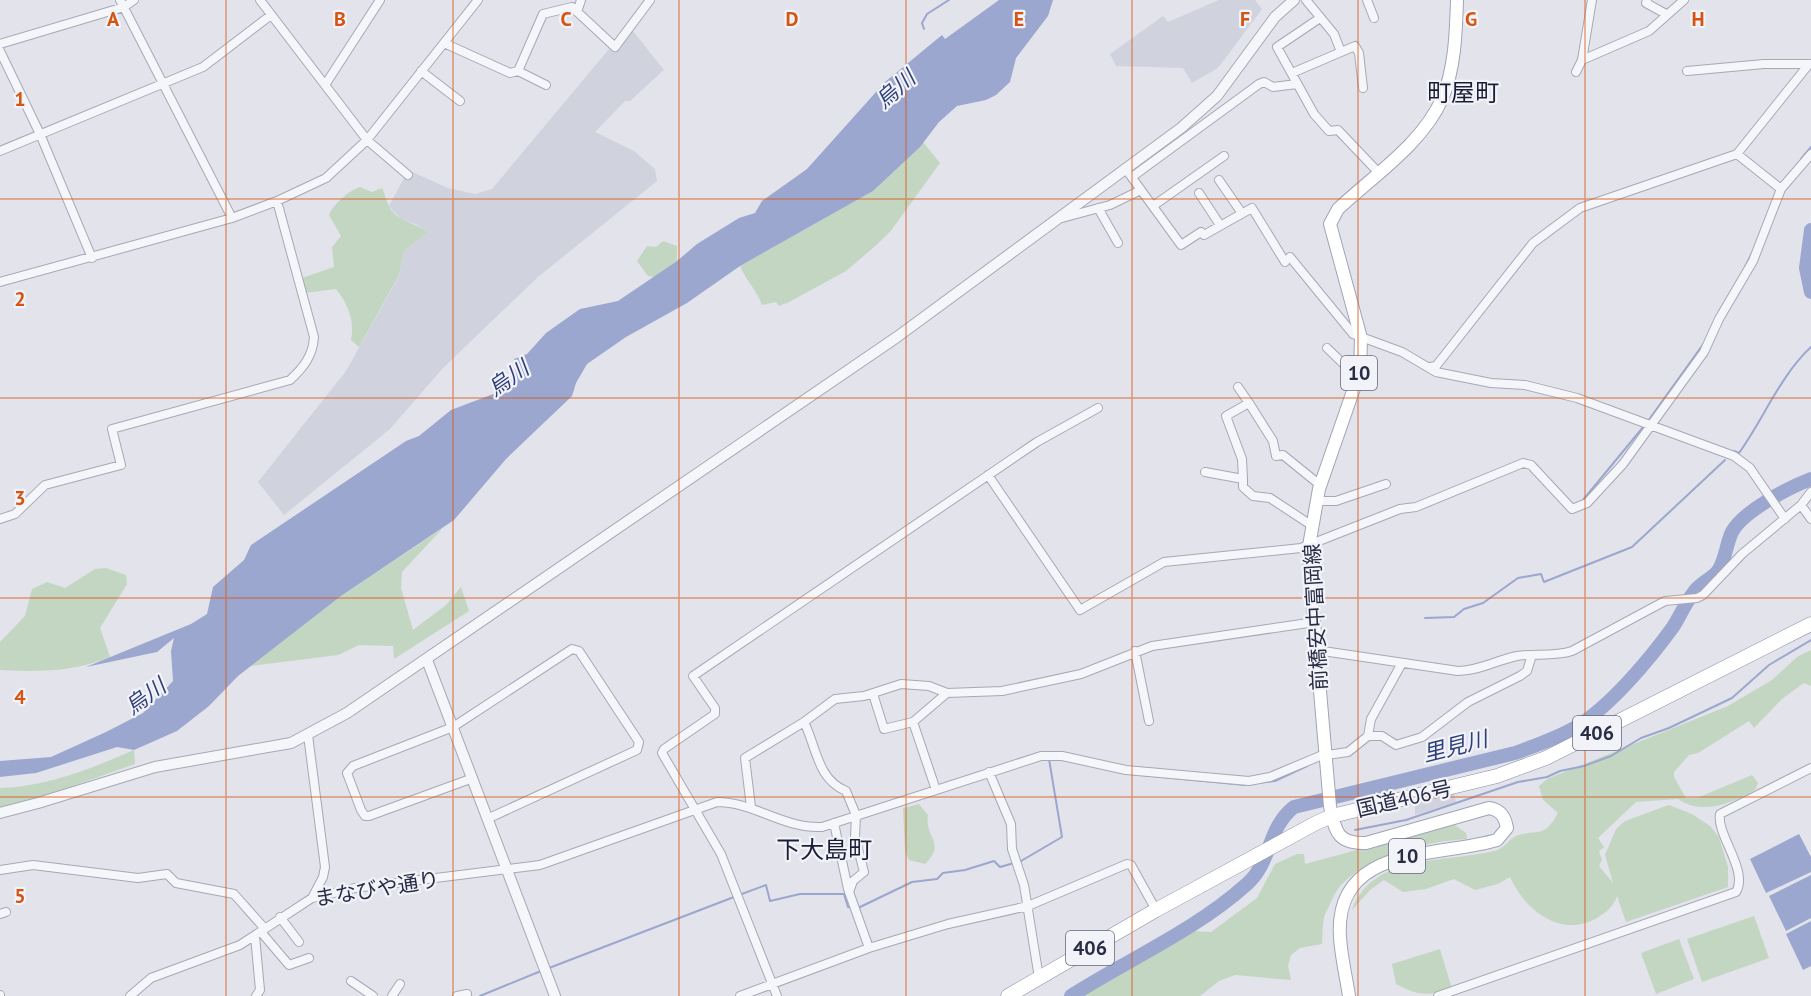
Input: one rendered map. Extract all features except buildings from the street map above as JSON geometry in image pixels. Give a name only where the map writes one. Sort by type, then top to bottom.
[{"type":"highway","name":"国道406号","points":[[1008,996],[1156,910],[1277,844],[1331,810],[1497,776],[1546,758],[1811,624]]},
{"type":"main road","name":"前橋安中富岡線","points":[[1331,810],[1309,546],[1320,485],[1358,378],[1361,338],[1330,224],[1338,208],[1419,135],[1442,99],[1451,66],[1457,0]]},
{"type":"main road","name":"10","points":[[1331,810],[1339,835],[1344,841],[1353,843],[1366,843],[1482,809],[1499,812],[1505,819],[1507,828],[1497,840],[1393,860],[1373,868],[1349,890],[1341,919],[1340,936],[1349,996]]},
{"type":"street","points":[[0,44],[134,0]]},
{"type":"street","points":[[260,0],[367,140],[408,175]]},
{"type":"street","points":[[325,85],[380,0]]},
{"type":"street","points":[[0,282],[232,218],[277,201],[326,178],[367,140],[478,0]]},
{"type":"street","points":[[577,12],[581,0]]},
{"type":"street","points":[[518,71],[543,14],[572,6],[615,47],[650,0]]},
{"type":"street","points":[[1129,172],[1211,102],[1275,17],[1294,0]]},
{"type":"street","points":[[1306,0],[1334,34],[1341,52]]},
{"type":"street","points":[[1367,0],[1374,18]]},
{"type":"street","points":[[1576,72],[1582,60],[1592,0]]},
{"type":"street","points":[[1647,0],[1646,3],[1666,14]]},
{"type":"street","points":[[1582,60],[1649,31],[1684,0]]},
{"type":"street","points":[[122,4],[232,218]]},
{"type":"street","points":[[0,151],[203,67],[271,15]]},
{"type":"street","points":[[1320,18],[1277,46],[1314,114],[1329,131],[1338,130],[1378,172]]},
{"type":"street","points":[[444,43],[510,73],[518,71],[546,85]]},
{"type":"street","points":[[1292,73],[1355,46],[1359,52],[1363,88]]},
{"type":"street","points":[[0,51],[40,134],[92,258]]},
{"type":"street","points":[[1688,71],[1764,64],[1810,64]]},
{"type":"street","points":[[1430,367],[1436,366],[1533,243],[1580,208],[1737,154],[1810,64]]},
{"type":"street","points":[[420,71],[460,101]]},
{"type":"street","points":[[0,813],[155,767],[291,743],[347,714],[897,338],[1055,220],[1259,84],[1264,82],[1273,87],[1297,84]]},
{"type":"street","points":[[1737,154],[1781,189]]},
{"type":"street","points":[[988,475],[1080,610],[1164,562],[1309,546],[1338,531],[1400,509],[1416,507],[1523,464],[1531,465],[1572,508],[1583,505],[1623,464],[1710,343],[1719,319],[1761,244],[1781,189],[1811,154]]},
{"type":"street","points":[[1153,206],[1224,156]]},
{"type":"street","points":[[1129,172],[1181,245],[1201,232],[1204,235],[1241,212],[1252,208],[1288,259],[1353,334],[1385,344],[1436,372],[1491,383],[1525,385],[1576,398],[1740,458],[1756,476],[1785,519]]},
{"type":"street","points":[[1219,180],[1241,212]]},
{"type":"street","points":[[1055,220],[1098,208],[1141,190]]},
{"type":"street","points":[[1199,194],[1220,225]]},
{"type":"street","points":[[0,519],[15,514],[45,485],[121,465],[112,429],[290,380],[303,367],[314,348],[314,338],[277,201]]},
{"type":"street","points":[[1098,208],[1118,243]]},
{"type":"street","points":[[1327,348],[1358,378]]},
{"type":"street","points":[[1238,387],[1273,441],[1276,456],[1283,455],[1320,485]]},
{"type":"street","points":[[1249,403],[1226,416],[1242,459],[1243,487],[1253,496],[1270,498],[1311,525]]},
{"type":"street","points":[[777,996],[721,854],[662,753],[664,748],[715,714],[715,708],[693,676],[1037,442],[1098,408]]},
{"type":"street","points":[[1205,472],[1244,479]]},
{"type":"street","points":[[1316,501],[1336,501],[1386,484]]},
{"type":"street","points":[[1316,650],[1447,670],[1468,671],[1518,656],[1556,656],[1572,651],[1665,601],[1697,598],[1761,537],[1801,505],[1811,492]]},
{"type":"street","points":[[1801,505],[1811,519]]},
{"type":"street","points":[[751,807],[745,758],[804,722],[835,699],[873,694],[892,686],[913,684],[929,686],[946,693],[984,693],[1043,684],[1082,674],[1136,651],[1195,638],[1315,622]]},
{"type":"street","points":[[473,778],[374,815],[365,816],[347,773],[349,769],[453,728],[572,649],[579,651],[639,742],[637,750],[488,819]]},
{"type":"street","points":[[1136,651],[1149,721]]},
{"type":"street","points":[[1402,663],[1371,719],[1368,736],[1382,736],[1396,745],[1422,737],[1468,702],[1520,676],[1527,671],[1532,655]]},
{"type":"street","points":[[427,660],[555,996]]},
{"type":"street","points":[[873,694],[884,729],[913,722],[946,693]]},
{"type":"street","points":[[804,722],[814,742],[818,764],[833,786],[846,791],[856,815],[855,837],[864,872],[854,881],[849,892]]},
{"type":"street","points":[[913,722],[936,790]]},
{"type":"street","points":[[308,735],[325,867],[323,877],[312,898]]},
{"type":"street","name":"まなびや通り","points":[[130,996],[151,978],[228,951],[312,898],[355,888],[540,865],[717,802],[751,807],[798,826],[822,827],[1041,756],[1062,756],[1126,770],[1249,781],[1270,777],[1326,755],[1348,752],[1368,736]]},
{"type":"street","points":[[1438,996],[1736,892],[1739,884],[1730,846],[1719,821],[1720,814],[1811,768]]},
{"type":"street","points":[[989,772],[1011,824],[1012,849],[1028,906],[1039,978]]},
{"type":"street","points":[[834,824],[849,892],[868,948]]},
{"type":"street","points":[[740,996],[868,948],[948,924],[1028,906],[1129,864],[1156,910]]},
{"type":"street","points":[[0,870],[33,866],[138,878],[167,874],[176,883],[234,894],[260,932],[290,965],[309,958]]},
{"type":"street","points":[[280,917],[299,942]]},
{"type":"street","points":[[256,996],[260,990],[260,932]]},
{"type":"street","points":[[351,981],[373,996]]},
{"type":"street","points":[[392,996],[400,984]]},
{"type":"street","points":[[457,996],[467,994]]},
{"type":"shaded area","points":[[1219,0],[1255,0],[1262,9],[1218,68],[1192,83],[1183,68],[1116,66],[1110,54],[1163,16],[1168,22]]},
{"type":"shaded area","points":[[632,30],[664,70],[630,101],[625,101],[595,132],[634,151],[655,169],[657,181],[538,277],[443,368],[390,429],[284,515],[258,482],[346,371],[399,276],[404,251],[428,232],[416,224],[401,219],[389,206],[404,178],[410,171],[448,188],[475,194],[492,189],[609,49],[615,52]]},
{"type":"shaded area","points":[[1453,790],[1456,802],[1415,815],[1415,801]]},
{"type":"green space","points":[[923,142],[940,163],[890,232],[846,271],[789,302],[779,306],[776,302],[762,305],[740,266],[873,191]]},
{"type":"green space","points":[[360,187],[372,192],[382,188],[389,206],[396,215],[428,232],[404,251],[399,275],[359,347],[351,340],[350,313],[336,289],[304,293],[302,278],[334,267],[332,247],[341,236],[329,215],[342,198]]},
{"type":"green space","points":[[663,241],[677,246],[677,261],[654,277],[648,276],[637,261],[647,246],[656,247]]},
{"type":"green space","points":[[443,528],[402,572],[401,588],[413,630],[446,605],[461,587],[469,611],[394,659],[393,646],[359,645],[338,655],[250,666],[341,596]]},
{"type":"green space","points":[[106,568],[126,575],[127,584],[100,628],[110,657],[83,666],[56,670],[0,670],[0,642],[25,616],[32,589],[47,582],[65,588],[95,569]]},
{"type":"green space","points":[[1811,650],[1811,686],[1804,683],[1782,699],[1754,728],[1749,721],[1698,753],[1689,755],[1674,772],[1674,777],[1686,798],[1697,798],[1752,775],[1758,783],[1755,790],[1717,806],[1697,807],[1678,799],[1636,802],[1598,838],[1604,847],[1599,851],[1602,860],[1599,866],[1613,883],[1605,855],[1616,829],[1625,821],[1669,805],[1692,814],[1710,826],[1719,837],[1728,867],[1728,887],[1626,922],[1617,896],[1611,907],[1595,919],[1582,924],[1569,925],[1556,922],[1545,917],[1524,900],[1510,877],[1498,884],[1475,890],[1454,879],[1426,889],[1403,892],[1384,880],[1370,890],[1352,910],[1362,892],[1376,878],[1393,869],[1433,860],[1494,851],[1516,836],[1544,830],[1558,813],[1543,800],[1539,786],[1547,779],[1728,706],[1772,680],[1797,657]]},
{"type":"green space","points":[[134,750],[135,764],[25,803],[0,807],[0,788],[52,780],[86,770]]},
{"type":"green space","points":[[919,804],[928,815],[929,829],[935,845],[931,857],[925,864],[909,860],[905,851],[903,808]]},
{"type":"green space","points":[[1453,824],[1466,833],[1467,839],[1417,846],[1400,851],[1369,864],[1342,884],[1325,915],[1322,944],[1300,948],[1291,955],[1288,966],[1291,980],[1235,975],[1219,981],[1200,996],[1069,996],[1093,980],[1190,931],[1211,932],[1257,898],[1275,864],[1297,854],[1304,854],[1305,864]]},
{"type":"green space","points":[[1754,916],[1769,958],[1702,982],[1687,939]]},
{"type":"green space","points":[[1679,939],[1694,979],[1656,994],[1641,953]]},
{"type":"green space","points":[[1440,949],[1452,989],[1423,994],[1396,984],[1392,964]]},
{"type":"water","name":"烏川","points":[[999,0],[1053,0],[1048,16],[1016,58],[1010,82],[996,95],[986,100],[957,106],[939,122],[920,147],[873,191],[740,266],[687,303],[626,337],[587,364],[576,383],[572,396],[506,459],[454,520],[341,596],[238,676],[209,706],[177,731],[134,750],[117,747],[36,773],[0,777],[0,761],[51,757],[143,713],[173,681],[171,651],[174,638],[157,652],[86,667],[191,624],[207,614],[213,587],[244,560],[251,545],[406,441],[419,436],[451,410],[496,393],[508,381],[517,364],[514,359],[527,354],[546,333],[580,309],[618,301],[677,261],[697,244],[739,218],[755,213],[762,201],[807,169],[885,82],[942,35],[945,39]]},
{"type":"water","points":[[1799,834],[1811,857],[1811,872],[1766,893],[1750,859]]},
{"type":"water","points":[[1811,875],[1811,918],[1786,931],[1769,896]]},
{"type":"water","points":[[1811,921],[1811,966],[1803,970],[1786,934]]},
{"type":"waterway","points":[[924,29],[922,23],[927,14],[949,0]]},
{"type":"waterway","points":[[1801,159],[1811,147]]},
{"type":"waterway","name":"里見川","points":[[1811,230],[1806,268],[1811,292]]},
{"type":"waterway","points":[[1745,267],[1752,253]]},
{"type":"waterway","points":[[1648,421],[1704,343]]},
{"type":"waterway","points":[[1734,451],[1739,453],[1781,384],[1811,347]]},
{"type":"waterway","points":[[1583,500],[1644,426]]},
{"type":"waterway","points":[[1425,618],[1454,617],[1464,609],[1483,603],[1518,578],[1541,574],[1544,582],[1632,547],[1725,460]]},
{"type":"waterway","name":"里見川","points":[[1071,996],[1184,930],[1227,901],[1255,875],[1279,825],[1294,807],[1515,753],[1555,738],[1591,717],[1629,681],[1673,627],[1688,600],[1718,571],[1732,532],[1738,524],[1756,508],[1811,479]]},
{"type":"waterway","points":[[1355,830],[1406,820],[1518,782],[1547,777],[1611,756],[1641,738],[1669,728],[1732,698],[1769,665],[1811,640]]},
{"type":"waterway","points":[[858,908],[912,882],[937,879],[943,873],[965,870],[994,861],[1000,867],[1021,861],[1062,837],[1049,759]]},
{"type":"waterway","points":[[1250,784],[1275,781],[1307,766]]},
{"type":"waterway","points":[[1131,774],[1245,785]]},
{"type":"waterway","points":[[739,895],[766,885],[770,901],[800,894],[844,894],[848,907],[853,908]]},
{"type":"waterway","points":[[549,968],[734,897]]},
{"type":"waterway","points":[[480,996],[541,971]]},
{"type":"district","name":"町屋町","points":[[1463,93]]},
{"type":"district","name":"下大島町","points":[[824,850]]}]
